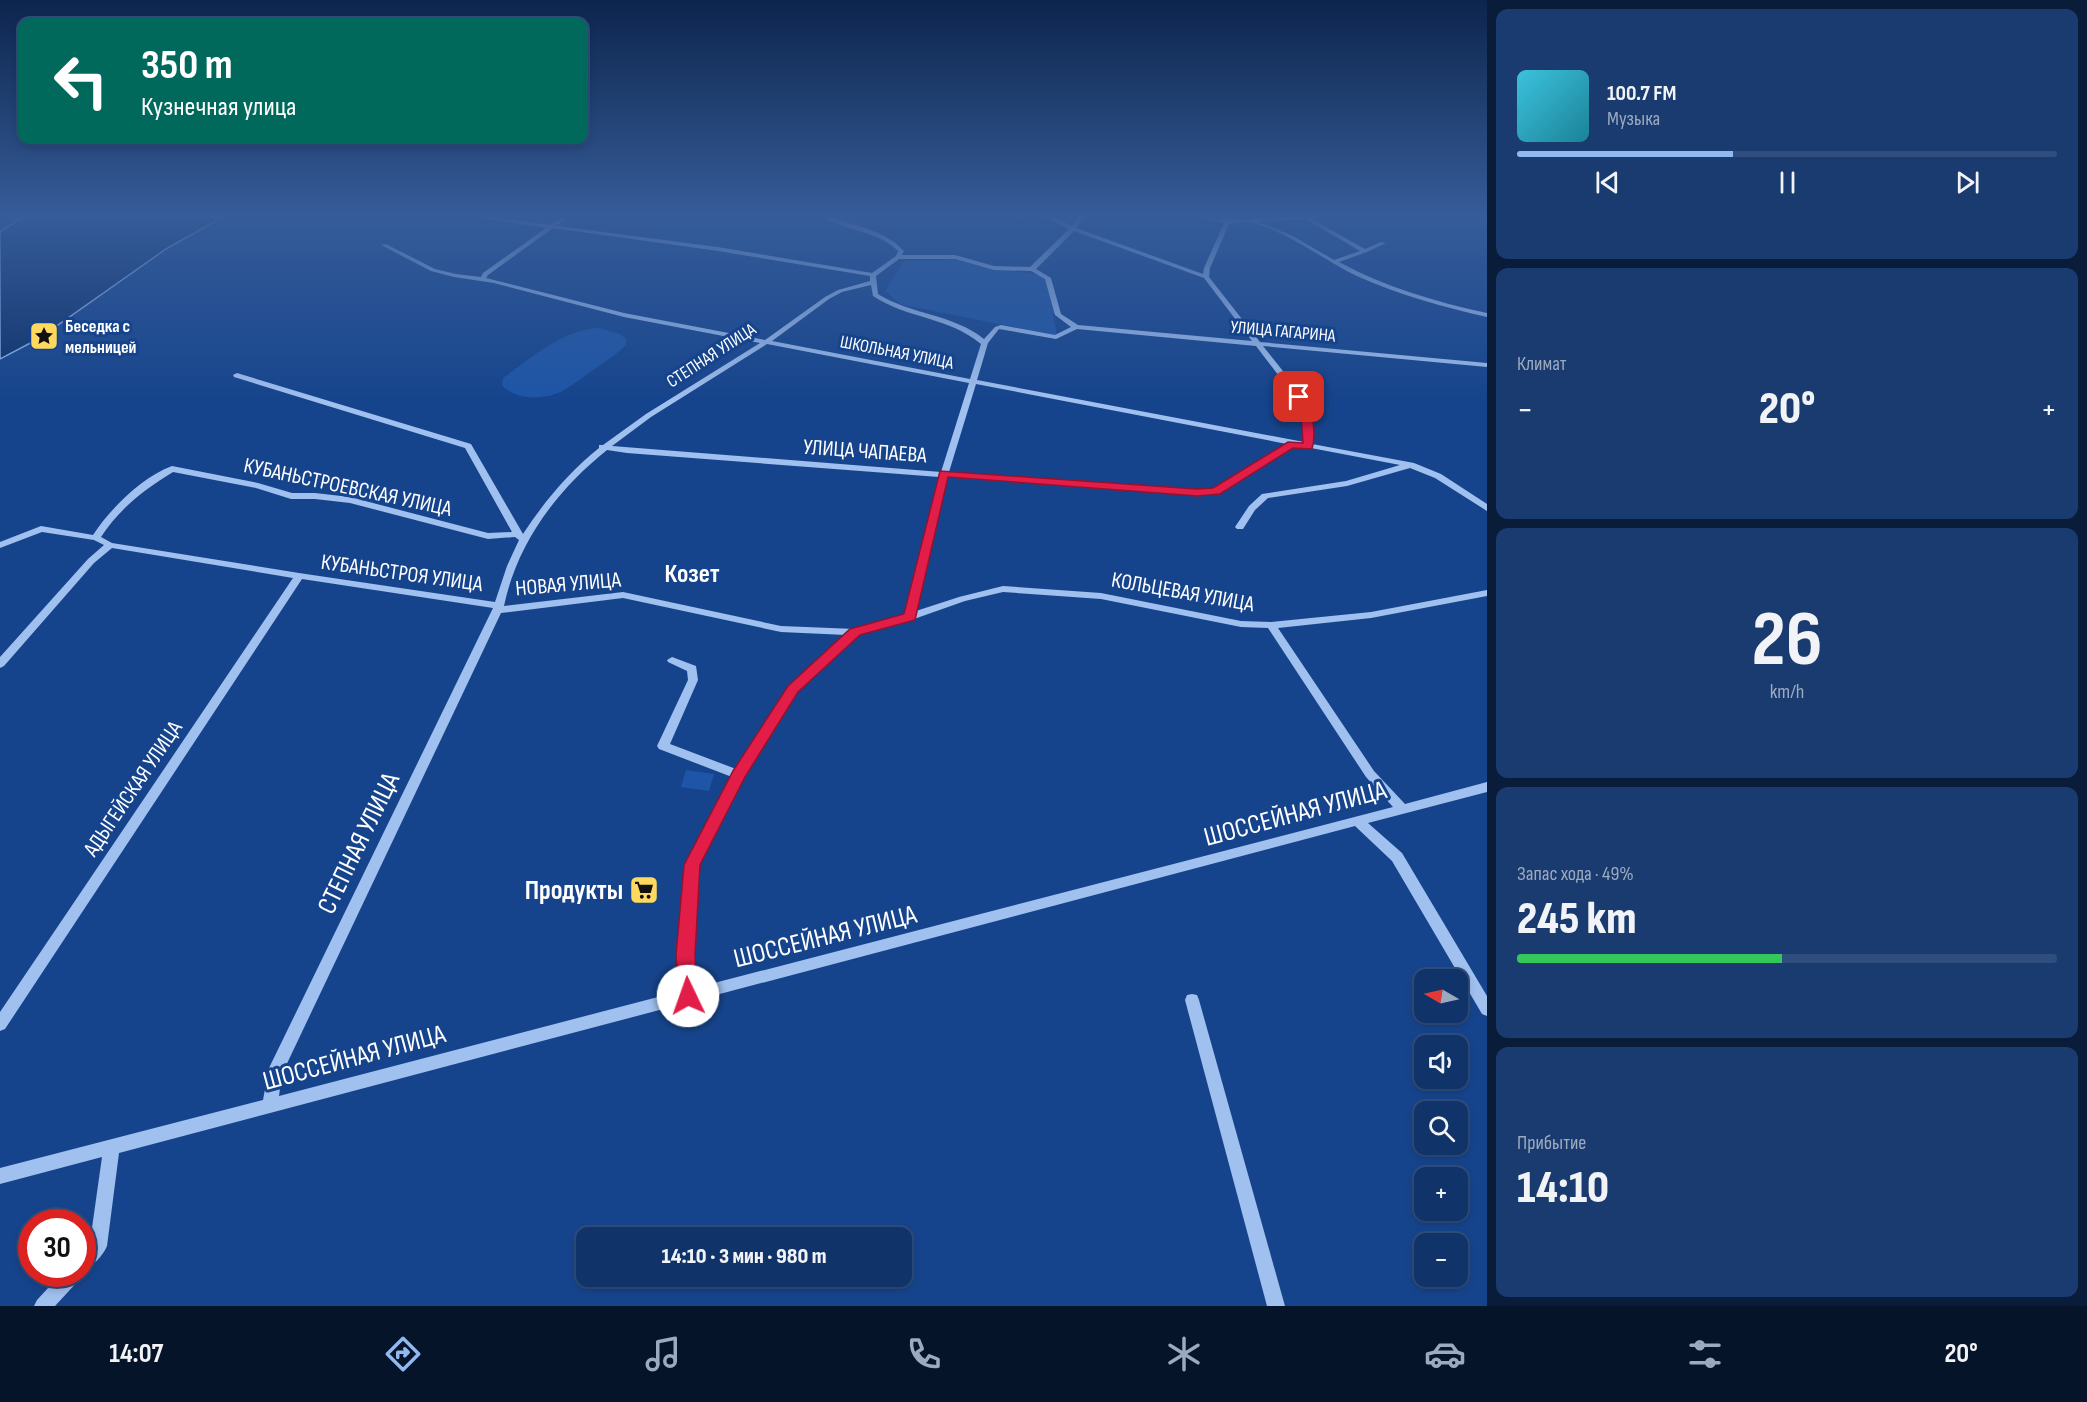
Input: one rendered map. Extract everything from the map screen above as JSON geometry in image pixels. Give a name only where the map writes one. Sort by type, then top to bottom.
[{"type":"street","name":"ШКОЛЬНАЯ УЛИЦА","points":[[474,278],[624,315],[1411,465],[1438,476],[1487,508]]},
{"type":"street","points":[[868,278],[873,279],[875,295],[882,301],[958,323],[974,331],[985,343]]},
{"type":"street","points":[[910,617],[944,474],[985,343],[997,328],[1001,327],[1056,338],[1076,327],[1058,315],[1048,278]]},
{"type":"street","points":[[1207,278],[1299,397],[1306,413],[1308,447]]},
{"type":"street","points":[[1374,278],[1453,307],[1487,315]]},
{"type":"street","name":"СТЕПНАЯ УЛИЦА","points":[[270,1104],[274,1073],[498,608],[520,538],[551,499],[602,447],[766,342],[840,291],[873,279]]},
{"type":"street","name":"УЛИЦА ГАГАРИНА","points":[[1076,327],[1487,365]]},
{"type":"street","points":[[237,375],[468,446],[520,538]]},
{"type":"street","name":"УЛИЦА ЧАПАЕВА","points":[[602,447],[627,451],[1197,493],[1216,491],[1292,444]]},
{"type":"street","points":[[1240,527],[1252,508],[1265,496],[1347,483],[1411,465]]},
{"type":"street","name":"КУБАНЬСТРОЕВСКАЯ УЛИЦА","points":[[96,538],[130,498],[148,483],[172,470],[258,486],[291,496],[350,500],[488,536],[520,538]]},
{"type":"street","name":"КУБАНЬСТРОЯ УЛИЦА","points":[[0,545],[41,529],[96,538],[110,544],[498,608]]},
{"type":"street","points":[[0,664],[91,561],[110,544]]},
{"type":"street","name":"АДЫГЕЙСКАЯ УЛИЦА","points":[[0,1024],[299,576]]},
{"type":"street","name":"КОЛЬЦЕВАЯ УЛИЦА","points":[[855,632],[910,617],[962,599],[1004,589],[1101,596],[1241,624],[1270,624],[1371,615],[1487,593]]},
{"type":"street","name":"НОВАЯ УЛИЦА","points":[[498,608],[623,595],[781,629],[855,632]]},
{"type":"street","points":[[1270,624],[1370,774],[1402,809]]},
{"type":"street","points":[[688,996],[686,955],[692,865],[739,775],[793,689],[855,632]]},
{"type":"street","points":[[672,660],[692,669],[693,680],[663,746],[739,775]]},
{"type":"street","name":"ШОССЕЙНАЯ УЛИЦА","points":[[0,1176],[1487,787]]},
{"type":"street","points":[[1357,821],[1397,857],[1487,1009]]},
{"type":"street","points":[[1192,1000],[1276,1306]]},
{"type":"street","points":[[96,1248],[112,1147]]},
{"type":"street","points":[[43,1306],[61,1287]]},
{"type":"shaded area","points":[[0,278],[125,278],[38,339],[0,359]]},
{"type":"shaded area","points":[[893,278],[1046,278],[1055,313],[1053,314],[1057,336],[900,304],[885,291]]},
{"type":"shaded area","points":[[599,328],[620,334],[626,339],[626,345],[568,388],[549,396],[532,397],[515,394],[502,385],[503,378],[548,346],[572,334]]},
{"type":"shaded area","points":[[686,770],[714,774],[709,791],[681,787]]},
{"type":"place","name":"Беседка с мельницей","points":[[44,336]]},
{"type":"place","name":"Продукты","points":[[644,890]]},
{"type":"district","name":"Козет","points":[[692,573]]},
{"type":"route","points":[[688,996],[686,955],[692,865],[739,775],[793,689],[855,632],[910,617],[944,474],[1197,493],[1216,491],[1292,444],[1308,447],[1306,413],[1299,397]]}]
